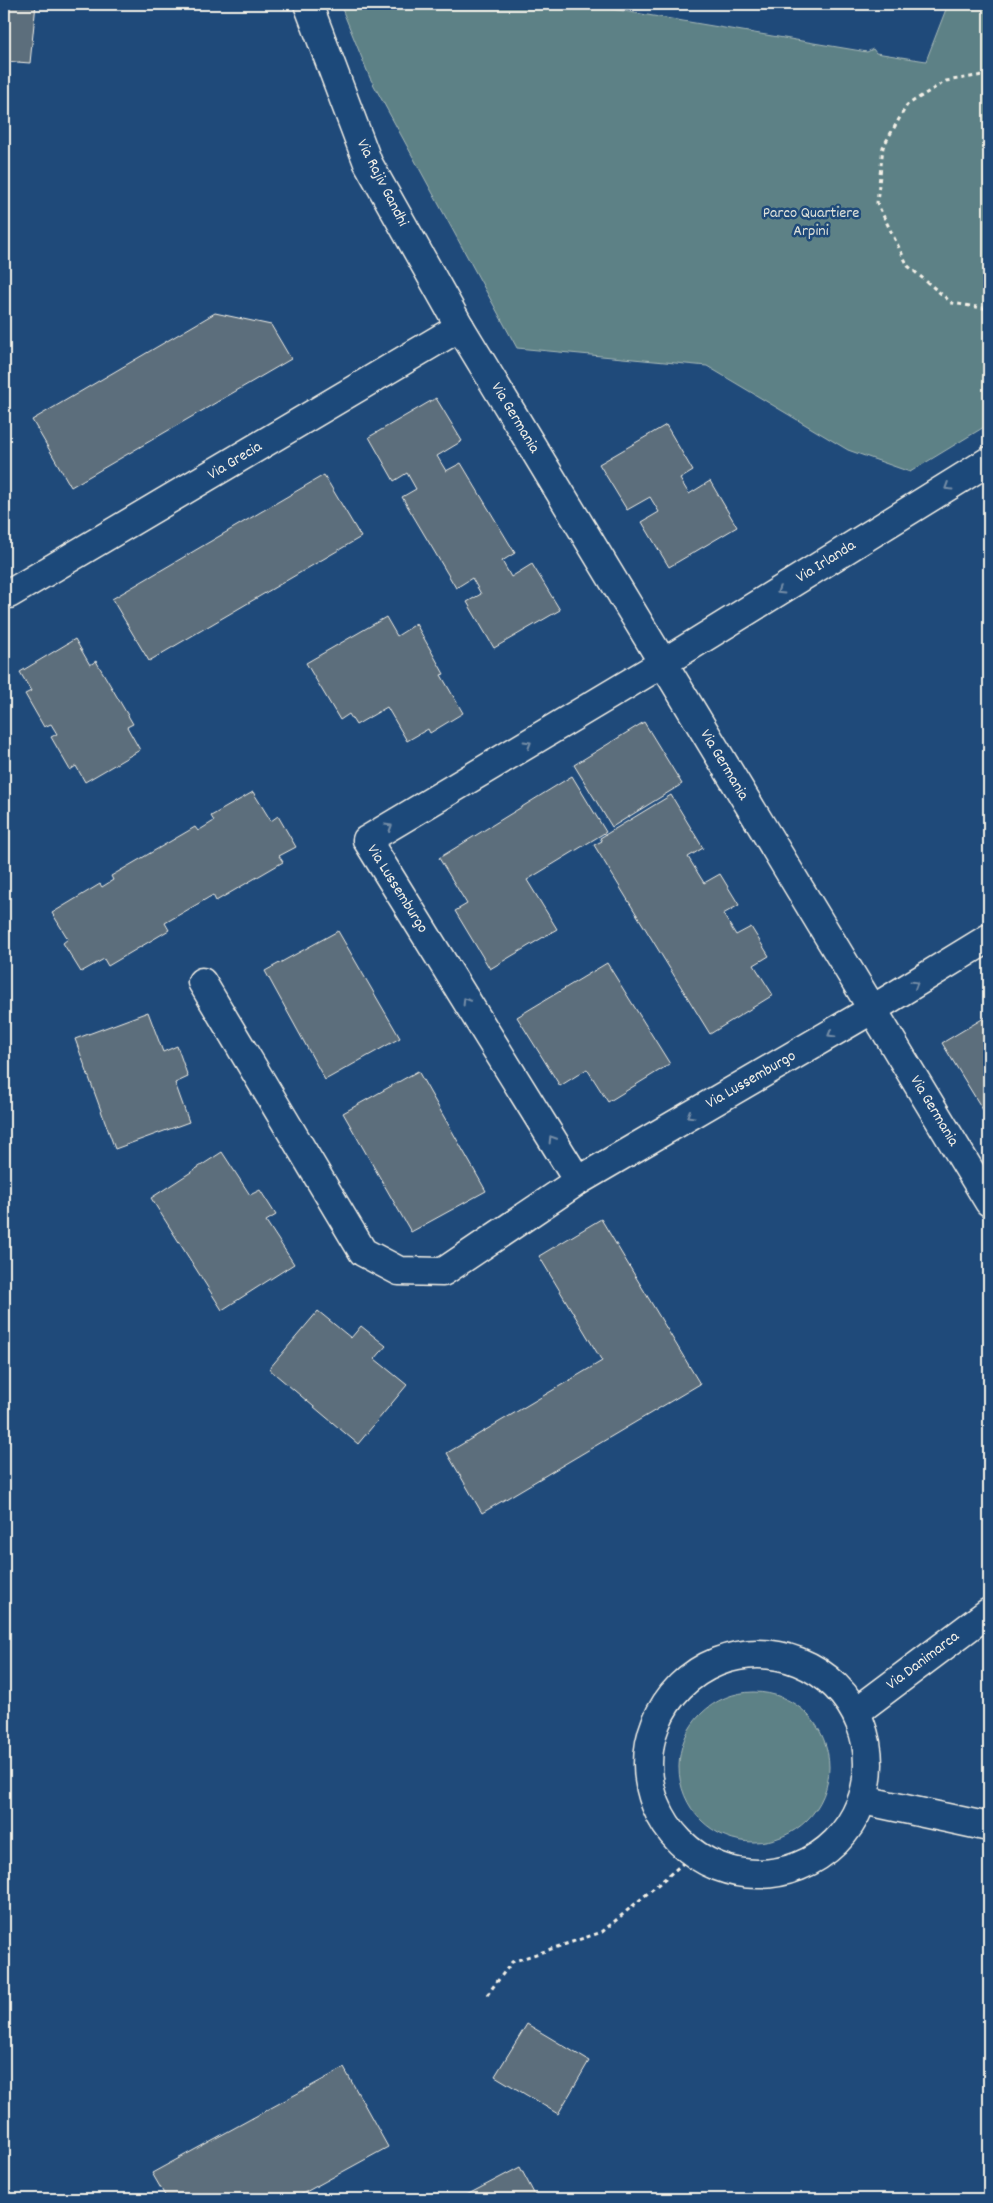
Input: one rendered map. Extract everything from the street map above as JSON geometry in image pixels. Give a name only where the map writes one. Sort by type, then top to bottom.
[{"type":"street","name":"Via Rajiv Gandhi","points":[[308,4],[368,163],[460,327]]},
{"type":"street","name":"Via Grecia","points":[[9,594],[460,327]]},
{"type":"street","name":"Via Germania","points":[[460,327],[989,1202]]},
{"type":"street","name":"Via Irlanda","points":[[662,663],[989,461]]},
{"type":"street","name":"Via Lussemburgo","points":[[578,1180],[367,840],[662,663]]},
{"type":"street","name":"Via Lussemburgo","points":[[202,982],[363,1252],[399,1271],[442,1272],[578,1180],[873,1010],[989,938]]},
{"type":"street","name":"Via Danimarca","points":[[856,1712],[989,1612]]},
{"type":"street","points":[[754,1653],[785,1656],[814,1668],[832,1682],[856,1712],[867,1740],[869,1771],[863,1800],[847,1830],[822,1854],[792,1869],[758,1874],[725,1869],[694,1854],[672,1833],[657,1807],[648,1779],[648,1749],[657,1719],[673,1693],[690,1677],[724,1658],[754,1653]]},
{"type":"street","points":[[863,1800],[989,1827]]},
{"type":"path","points":[[989,74],[946,81],[907,105],[883,147],[877,203],[908,266],[952,303],[989,309]]},
{"type":"path","points":[[487,1995],[512,1962],[602,1932],[694,1854]]},
{"type":"green space","name":"Parco Quartiere Arpini","points":[[340,4],[582,4],[867,52],[873,49],[876,53],[926,61],[948,4],[989,9],[989,424],[910,472],[848,450],[707,366],[517,348],[370,78]]},
{"type":"green space","points":[[754,1692],[769,1693],[783,1698],[796,1704],[807,1714],[817,1725],[823,1738],[828,1752],[828,1782],[823,1796],[817,1809],[807,1820],[796,1830],[783,1836],[769,1841],[754,1842],[739,1841],[725,1836],[712,1830],[701,1820],[691,1809],[685,1796],[680,1782],[679,1767],[680,1752],[685,1738],[691,1725],[701,1714],[712,1704],[725,1698],[739,1693]]},
{"type":"building","points":[[4,4],[36,4],[30,63],[4,61]]},
{"type":"building","points":[[215,313],[271,325],[291,359],[71,487],[32,420]]},
{"type":"building","points":[[436,398],[462,441],[437,456],[446,471],[461,463],[515,553],[502,561],[511,577],[532,564],[560,610],[494,648],[467,602],[481,594],[472,578],[456,588],[402,497],[416,489],[407,473],[394,481],[369,437]]},
{"type":"building","points":[[666,425],[693,471],[680,479],[689,494],[710,481],[737,527],[669,567],[642,522],[659,512],[650,497],[627,510],[599,464]]},
{"type":"building","points":[[324,475],[361,537],[149,661],[112,599]]},
{"type":"building","points":[[386,617],[397,636],[416,624],[444,674],[441,675],[463,713],[430,733],[428,729],[407,741],[387,707],[356,725],[349,714],[340,720],[306,663]]},
{"type":"building","points":[[75,639],[90,665],[96,661],[133,724],[127,727],[140,750],[85,782],[76,766],[70,770],[51,737],[57,734],[51,724],[44,727],[25,694],[31,691],[20,672]]},
{"type":"building","points":[[644,722],[682,784],[612,827],[574,765]]},
{"type":"building","points":[[572,776],[606,832],[527,880],[557,929],[490,969],[455,911],[467,904],[439,858]]},
{"type":"building","points":[[253,792],[271,821],[278,816],[296,847],[279,856],[283,862],[216,901],[213,895],[165,923],[169,930],[108,966],[104,959],[81,972],[63,943],[68,939],[52,913],[100,884],[102,887],[113,880],[111,876],[195,827],[198,831],[214,821],[211,816]]},
{"type":"building","points":[[671,795],[703,848],[688,857],[704,883],[720,874],[739,905],[723,914],[736,935],[751,927],[769,956],[754,965],[773,995],[710,1034],[594,845],[602,841],[600,838]]},
{"type":"building","points":[[338,931],[400,1038],[325,1080],[265,971]]},
{"type":"building","points":[[607,963],[670,1064],[608,1102],[587,1069],[560,1086],[517,1017]]},
{"type":"building","points":[[148,1012],[163,1052],[177,1046],[188,1077],[175,1083],[189,1122],[115,1149],[75,1039]]},
{"type":"building","points":[[989,1015],[989,1106],[983,1110],[942,1043]]},
{"type":"building","points":[[418,1071],[486,1191],[411,1232],[343,1113]]},
{"type":"building","points":[[222,1152],[250,1195],[260,1190],[276,1215],[266,1221],[294,1264],[222,1310],[151,1198]]},
{"type":"building","points":[[601,1219],[700,1384],[482,1513],[447,1453],[602,1361],[539,1256]]},
{"type":"building","points":[[318,1311],[351,1338],[361,1326],[386,1346],[375,1359],[407,1385],[358,1444],[269,1369]]},
{"type":"building","points":[[527,2024],[589,2061],[558,2114],[495,2076]]},
{"type":"building","points":[[344,2068],[388,2147],[293,2199],[167,2199],[152,2173]]},
{"type":"building","points":[[520,2167],[537,2199],[459,2199]]}]
